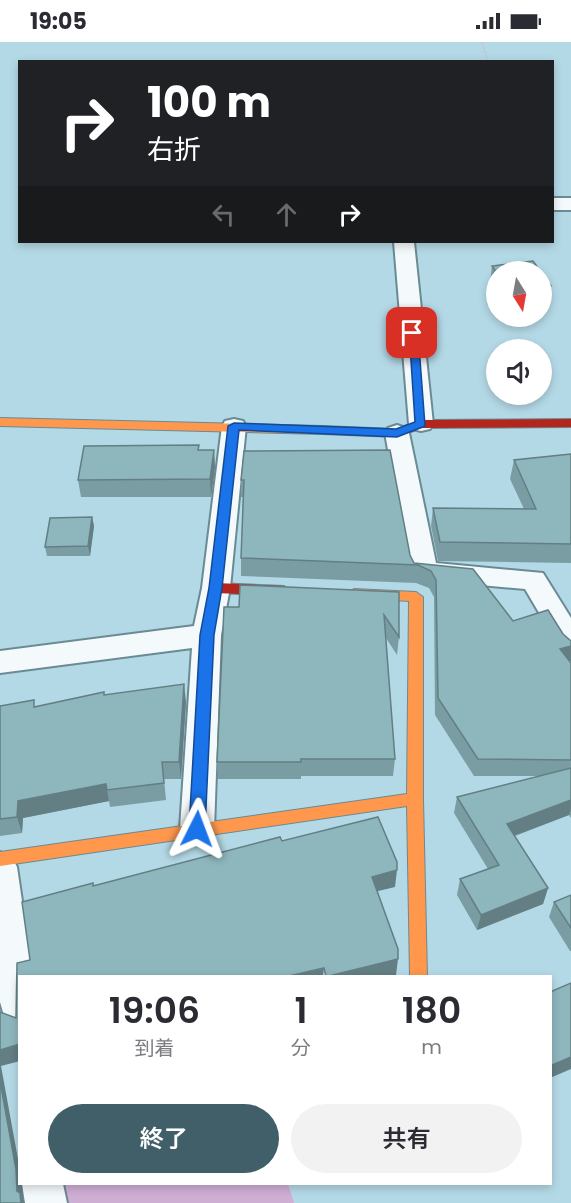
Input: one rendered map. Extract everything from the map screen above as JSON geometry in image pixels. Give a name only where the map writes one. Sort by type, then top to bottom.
[{"type":"street","points":[[554,204],[571,204]]},
{"type":"street","points":[[404,243],[409,428],[424,572],[533,580],[571,642]]},
{"type":"street","points":[[0,422],[409,428],[571,423]]},
{"type":"street","points":[[197,829],[207,635],[216,588],[234,426]]},
{"type":"street","points":[[216,588],[298,591]]},
{"type":"street","points":[[345,593],[416,597],[415,799],[419,975]]},
{"type":"street","points":[[0,662],[207,635]]},
{"type":"street","points":[[0,859],[415,799]]},
{"type":"street","points":[[0,867],[18,998]]},
{"type":"street","points":[[43,1185],[46,1203]]},
{"type":"path","points":[[482,42],[487,60]]},
{"type":"shaded area","points":[[59,1185],[288,1185],[294,1203],[62,1203]]},
{"type":"building","points":[[199,445],[198,450],[214,450],[210,479],[78,480],[84,446]]},
{"type":"building","points":[[390,450],[410,555],[414,563],[473,569],[513,621],[548,610],[563,634],[571,641],[571,646],[560,649],[571,663],[571,760],[478,759],[438,698],[436,580],[431,571],[418,565],[241,558],[244,480],[241,480],[244,451]]},
{"type":"building","points":[[571,454],[571,544],[440,542],[433,508],[536,509],[514,460]]},
{"type":"building","points":[[92,517],[88,546],[45,547],[50,518]]},
{"type":"building","points":[[240,585],[399,592],[399,637],[384,615],[395,759],[217,762],[224,607],[239,607]]},
{"type":"building","points":[[184,684],[179,762],[162,762],[164,783],[107,790],[106,784],[18,801],[17,817],[0,819],[0,706],[34,700],[34,707],[104,692],[104,695]]},
{"type":"building","points":[[571,768],[571,800],[507,824],[548,888],[481,915],[460,879],[499,865],[457,797]]},
{"type":"building","points":[[378,817],[397,862],[397,870],[372,877],[398,949],[398,959],[333,975],[326,975],[324,968],[293,975],[18,975],[18,1045],[0,1050],[0,1012],[16,1018],[17,963],[30,960],[22,902],[93,883],[93,886],[280,837],[282,841]]},
{"type":"building","points":[[571,895],[571,928],[554,902]]},
{"type":"building","points":[[571,983],[571,1057],[552,1065],[552,991]]},
{"type":"building","points":[[0,1081],[16,1169],[17,1191],[20,1193],[21,1203],[0,1203]]},
{"type":"traffic: slow","points":[[0,422],[322,430]]},
{"type":"traffic: slow","points":[[354,594],[416,597],[415,799],[419,975]]},
{"type":"traffic: slow","points":[[0,859],[415,799]]},
{"type":"traffic: jam","points":[[322,430],[397,433],[421,424],[571,423]]},
{"type":"traffic: jam","points":[[216,588],[284,591]]},
{"type":"route","points":[[197,829],[207,635],[216,588],[234,426],[397,433],[421,424],[412,333]]}]
